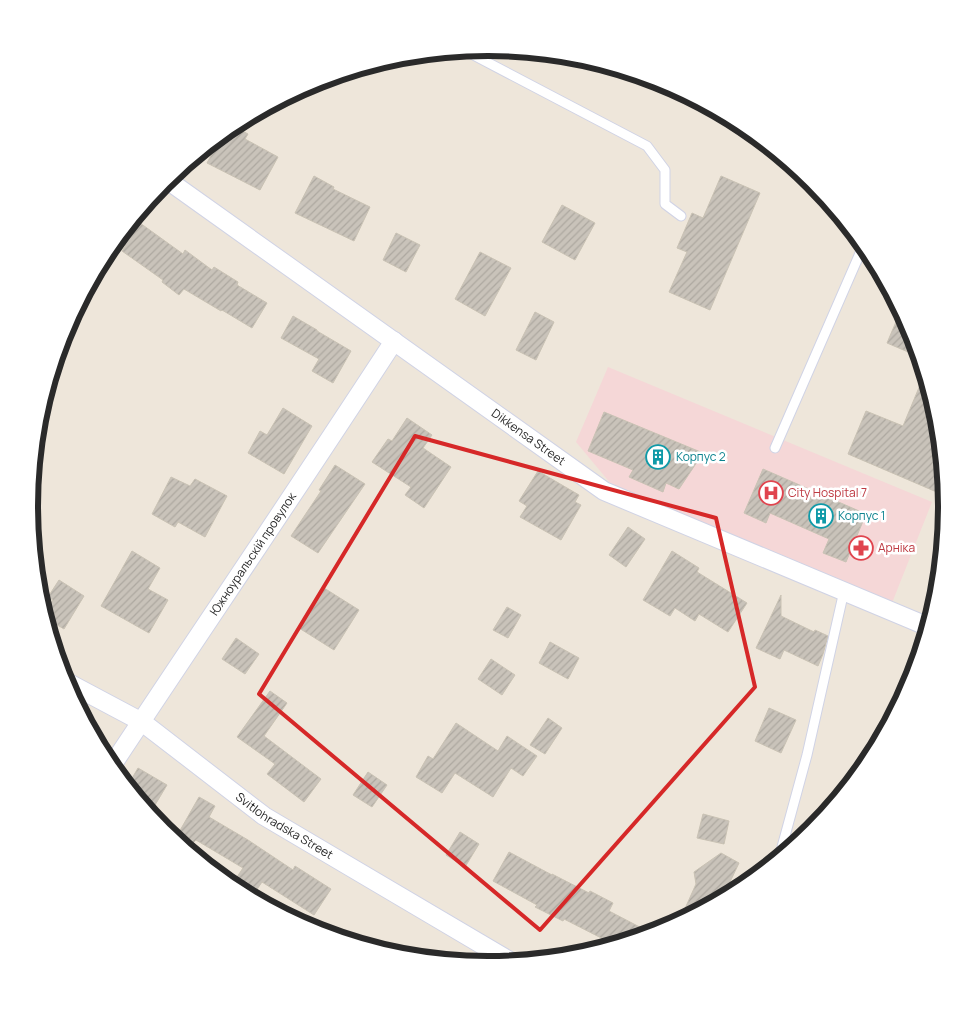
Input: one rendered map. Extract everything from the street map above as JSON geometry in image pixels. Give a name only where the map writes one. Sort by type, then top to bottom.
[{"type":"street","name":"Dikkensa Street","points":[[173,184],[604,491],[923,624]]},
{"type":"street","name":"Южноуральскій провулок","points":[[116,760],[394,341]]},
{"type":"street","name":"Svitlohradska Street","points":[[76,687],[142,722],[264,816],[501,956]]},
{"type":"lane","points":[[475,56],[647,146],[666,170],[665,204],[680,216]]},
{"type":"lane","points":[[775,448],[860,252]]},
{"type":"lane","points":[[783,847],[844,591]]},
{"type":"highlighted area","points":[[415,436],[716,518],[755,687],[540,930],[259,694]]},
{"type":"shaded area","name":"City Hospital 7","points":[[608,367],[932,502],[892,603],[611,484],[576,442]]},
{"type":"building","points":[[240,130],[248,134],[245,139],[278,157],[260,190],[207,163],[215,148]]},
{"type":"building","points":[[314,176],[334,187],[333,189],[370,207],[354,241],[295,213]]},
{"type":"building","points":[[721,176],[760,193],[710,310],[669,292],[687,252],[677,248],[692,213],[703,218]]},
{"type":"building","points":[[562,205],[595,223],[575,260],[542,242]]},
{"type":"building","points":[[139,222],[183,254],[185,250],[212,270],[214,267],[238,282],[237,285],[267,303],[252,328],[184,289],[179,295],[162,282],[163,280],[122,251],[126,245],[123,243]]},
{"type":"building","points":[[396,233],[420,245],[406,272],[383,260]]},
{"type":"building","points":[[480,252],[511,268],[485,316],[455,299]]},
{"type":"building","points":[[535,312],[554,322],[536,360],[516,350]]},
{"type":"building","points":[[293,316],[351,351],[333,383],[312,371],[319,359],[281,338]]},
{"type":"building","points":[[897,319],[912,354],[887,343]]},
{"type":"building","points":[[921,382],[935,447],[938,493],[848,454],[866,411],[903,426]]},
{"type":"building","points":[[283,408],[312,426],[284,474],[248,453],[260,431],[267,435]]},
{"type":"building","name":"Корпус 2","points":[[604,412],[703,453],[679,489],[666,483],[663,492],[629,477],[633,470],[588,451]]},
{"type":"building","points":[[407,418],[432,435],[423,448],[451,467],[424,508],[405,495],[411,487],[372,462],[388,439],[392,441]]},
{"type":"building","points":[[335,465],[365,484],[318,553],[291,536],[321,491],[319,490]]},
{"type":"building","name":"Корпус 1","points":[[763,469],[866,514],[846,562],[823,553],[829,539],[770,513],[766,523],[744,513]]},
{"type":"building","points":[[538,471],[579,495],[575,502],[581,505],[561,540],[520,517],[527,506],[519,501]]},
{"type":"building","points":[[171,477],[190,486],[195,479],[227,496],[205,537],[178,522],[175,527],[152,514]]},
{"type":"building","points":[[628,527],[645,539],[626,567],[609,555]]},
{"type":"building","points":[[132,551],[160,568],[148,589],[168,600],[149,633],[101,606]]},
{"type":"building","points":[[672,551],[699,568],[697,572],[747,603],[728,632],[699,614],[695,621],[675,608],[670,616],[643,600]]},
{"type":"building","points":[[59,580],[84,596],[64,629],[53,622],[49,607],[53,600],[48,597]]},
{"type":"building","points":[[324,588],[359,610],[334,650],[299,628]]},
{"type":"building","points":[[781,595],[781,616],[814,632],[815,630],[828,636],[818,666],[784,650],[780,659],[756,648]]},
{"type":"building","points":[[507,607],[521,615],[508,638],[493,630]]},
{"type":"building","points":[[236,638],[259,654],[245,674],[222,659]]},
{"type":"building","points":[[550,642],[579,658],[568,679],[539,663]]},
{"type":"building","points":[[491,659],[515,675],[502,695],[478,679]]},
{"type":"building","points":[[270,691],[287,703],[264,736],[321,779],[304,802],[267,774],[275,764],[237,737]]},
{"type":"building","points":[[769,708],[796,720],[781,753],[755,741]]},
{"type":"building","points":[[548,718],[562,728],[545,754],[530,745]]},
{"type":"building","points":[[456,723],[498,751],[507,736],[537,756],[523,776],[511,768],[493,797],[455,773],[442,793],[416,777],[428,756],[433,759]]},
{"type":"building","points":[[138,768],[167,785],[153,808],[131,780]]},
{"type":"building","points":[[368,772],[387,785],[372,807],[353,795]]},
{"type":"building","points":[[199,797],[215,806],[209,817],[293,870],[295,866],[331,889],[314,915],[262,882],[255,891],[238,881],[236,879],[243,868],[196,840],[193,843],[178,833]]},
{"type":"building","points":[[703,814],[729,821],[724,844],[697,838]]},
{"type":"building","points":[[460,832],[479,844],[465,867],[446,855]]},
{"type":"building","points":[[509,852],[552,875],[613,903],[609,911],[643,929],[606,941],[535,907],[537,905],[493,881]]},
{"type":"building","points":[[721,853],[739,863],[729,884],[730,886],[684,911],[696,884],[694,872]]},
{"type":"place","name":"Корпус 2","points":[[658,457]]},
{"type":"place","name":"City Hospital 7","points":[[771,493]]},
{"type":"place","name":"Корпус 1","points":[[821,516]]},
{"type":"place","name":"Арніка","points":[[861,548]]}]
